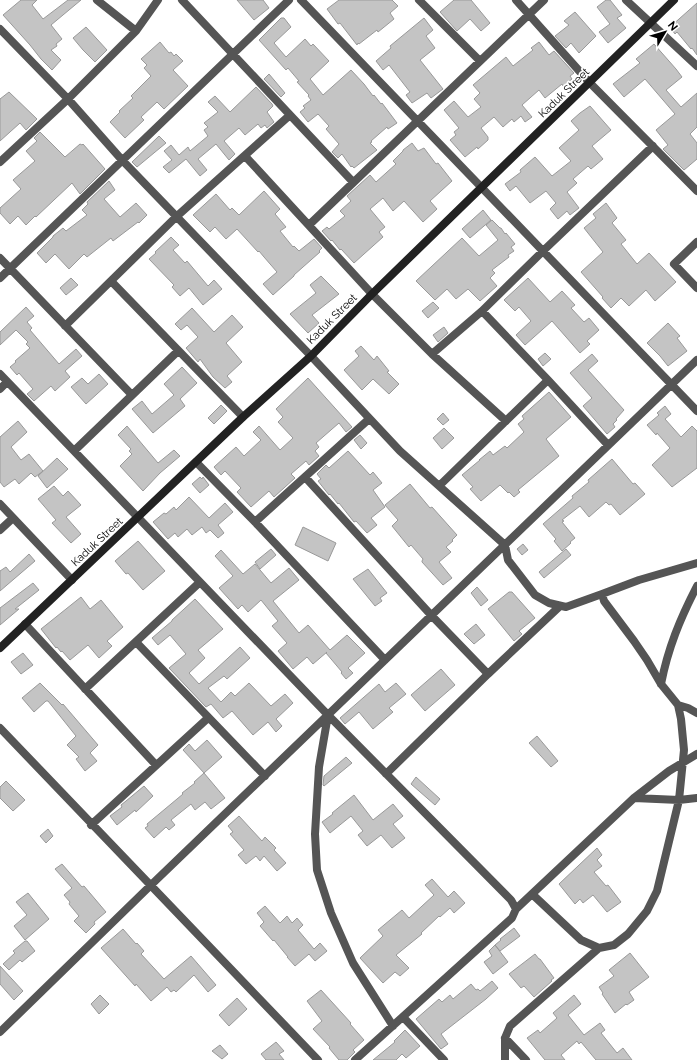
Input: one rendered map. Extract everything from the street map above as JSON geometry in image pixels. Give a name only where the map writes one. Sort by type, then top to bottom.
[{"type":"street","points":[[97,0],[136,31]]},
{"type":"street","points":[[0,162],[68,100],[136,31],[158,0]]},
{"type":"street","points":[[182,0],[354,182]]},
{"type":"street","points":[[0,278],[289,0]]},
{"type":"street","points":[[301,0],[697,411]]},
{"type":"street","points":[[419,0],[480,61]]},
{"type":"street","points":[[516,0],[590,83],[697,191]]},
{"type":"street","points":[[309,225],[544,0]]},
{"type":"street","points":[[626,0],[697,66]]},
{"type":"street","name":"Kaduk Street","points":[[0,648],[243,417],[311,356],[372,294],[674,0]]},
{"type":"street","points":[[0,29],[176,217],[311,356],[400,451],[505,545],[508,560],[535,595],[548,603],[566,607],[639,580],[697,563]]},
{"type":"street","points":[[65,326],[176,217],[290,115]]},
{"type":"street","points":[[432,354],[482,311],[653,146]]},
{"type":"street","points":[[245,156],[372,294],[432,354],[506,421]]},
{"type":"street","points":[[697,242],[674,264],[697,288]]},
{"type":"street","points":[[0,258],[132,395]]},
{"type":"street","points":[[111,281],[243,417]]},
{"type":"street","points":[[482,311],[608,445]]},
{"type":"street","points":[[74,451],[178,351]]},
{"type":"street","points":[[0,1032],[697,360]]},
{"type":"street","points":[[0,374],[328,716],[511,900],[516,909]]},
{"type":"street","points":[[439,486],[548,380]]},
{"type":"street","points":[[0,388],[7,382]]},
{"type":"street","points":[[255,522],[369,419]]},
{"type":"street","points":[[196,462],[255,522],[385,660]]},
{"type":"street","points":[[304,477],[431,615],[488,674]]},
{"type":"street","points":[[0,504],[72,580]]},
{"type":"street","points":[[0,530],[13,518]]},
{"type":"street","points":[[85,689],[200,582]]},
{"type":"street","points":[[661,684],[665,662],[672,640],[685,609],[697,586]]},
{"type":"street","points":[[505,1060],[505,1038],[510,1026],[599,948],[614,945],[628,934],[647,911],[657,891],[678,800],[684,750],[681,719],[678,706],[661,684],[634,640],[604,601],[602,594]]},
{"type":"street","points":[[386,774],[560,606]]},
{"type":"street","points":[[25,624],[156,765]]},
{"type":"street","points":[[136,642],[264,776]]},
{"type":"street","points":[[678,706],[688,708],[697,713]]},
{"type":"street","points":[[328,716],[319,767],[315,834],[317,870],[331,913],[353,963],[393,1026]]},
{"type":"street","points":[[92,824],[208,718]]},
{"type":"street","points":[[0,728],[318,1060]]},
{"type":"street","points":[[355,1060],[512,918],[516,909],[634,798],[663,776],[697,754]]},
{"type":"street","points":[[634,798],[678,800],[697,798]]},
{"type":"street","points":[[532,894],[581,940],[599,948]]},
{"type":"street","points":[[403,1017],[444,1060]]},
{"type":"street","points":[[505,1038],[526,1060]]},
{"type":"building","points":[[21,0],[37,0],[32,5],[43,19],[68,0],[81,0],[51,25],[62,39],[56,44],[57,46],[51,50],[61,60],[52,70],[3,15]]},
{"type":"building","points":[[237,0],[263,0],[269,8],[254,20]]},
{"type":"building","points":[[339,0],[392,0],[398,6],[390,13],[394,19],[378,32],[377,30],[357,45],[327,9]]},
{"type":"building","points":[[454,0],[471,0],[490,23],[481,31],[470,19],[457,31],[440,12]]},
{"type":"building","points":[[606,0],[610,0],[622,15],[617,18],[626,28],[608,43],[599,32],[610,24],[597,7]]},
{"type":"building","points":[[697,3],[697,55],[677,32],[675,34],[670,27]]},
{"type":"building","points":[[575,12],[596,36],[579,53],[571,43],[566,48],[555,36],[569,25],[564,21]]},
{"type":"building","points":[[281,18],[284,18],[291,27],[274,43],[286,57],[305,39],[311,46],[313,44],[329,61],[310,79],[323,95],[351,70],[373,96],[374,95],[381,104],[382,103],[397,123],[388,129],[387,127],[371,141],[372,142],[370,143],[377,150],[354,168],[352,166],[351,167],[342,154],[338,158],[332,152],[339,144],[326,129],[329,126],[318,114],[308,122],[300,112],[305,108],[303,106],[311,100],[308,96],[309,95],[297,82],[299,81],[288,68],[286,70],[259,40]]},
{"type":"building","points":[[424,18],[433,30],[426,36],[435,48],[420,60],[443,89],[431,98],[427,93],[412,103],[406,95],[410,92],[389,65],[383,70],[376,61],[391,48],[390,46]]},
{"type":"building","points":[[86,27],[107,50],[95,62],[73,38]]},
{"type":"building","points":[[160,42],[169,53],[171,52],[174,56],[176,54],[183,61],[173,70],[188,86],[164,109],[157,102],[141,117],[144,120],[125,138],[110,122],[133,98],[131,96],[151,76],[144,68],[147,65],[141,59]]},
{"type":"building","points":[[539,42],[549,55],[554,51],[574,73],[570,76],[572,79],[563,86],[562,84],[545,98],[539,90],[522,105],[532,117],[525,122],[521,116],[514,122],[512,119],[503,127],[494,117],[481,128],[488,137],[488,140],[478,149],[477,147],[465,157],[450,140],[456,135],[454,132],[459,128],[444,110],[454,101],[468,117],[481,107],[474,99],[480,93],[473,85],[506,57],[513,66],[533,50],[531,48]]},
{"type":"building","points":[[654,44],[682,77],[666,90],[681,107],[697,93],[697,127],[690,134],[697,143],[697,159],[684,170],[663,149],[668,145],[656,130],[675,114],[645,79],[624,97],[613,84],[640,63],[636,59]]},
{"type":"building","points":[[269,74],[285,93],[281,97],[264,79]]},
{"type":"building","points":[[256,87],[272,104],[273,106],[267,112],[274,122],[267,128],[265,125],[261,128],[258,124],[245,135],[239,128],[224,141],[235,154],[229,160],[216,144],[198,159],[207,170],[200,176],[186,159],[169,173],[163,167],[172,160],[164,151],[171,145],[179,155],[188,147],[190,151],[208,136],[204,130],[208,127],[204,123],[218,112],[208,102],[215,96],[230,112]]},
{"type":"building","points":[[9,92],[37,119],[26,130],[20,123],[0,141],[0,99]]},
{"type":"building","points":[[590,106],[611,130],[592,146],[603,159],[591,169],[588,166],[573,179],[577,183],[567,192],[579,208],[570,215],[567,211],[558,219],[550,209],[556,203],[546,191],[530,203],[516,186],[510,191],[505,184],[521,172],[520,170],[535,157],[552,176],[571,161],[559,148],[579,130],[571,121]]},
{"type":"building","points":[[40,132],[65,157],[80,144],[83,144],[105,169],[80,194],[72,183],[26,225],[18,216],[10,224],[0,213],[0,208],[21,189],[13,180],[35,161],[26,151],[37,141],[34,138]]},
{"type":"building","points":[[159,136],[166,143],[137,167],[132,162]]},
{"type":"building","points":[[412,143],[418,151],[424,148],[436,164],[438,163],[452,181],[430,201],[437,209],[423,222],[404,201],[393,211],[383,198],[370,209],[385,227],[379,232],[383,237],[354,263],[322,231],[327,227],[329,229],[345,216],[340,211],[351,201],[347,196],[370,175],[376,182],[396,164],[393,161]]},
{"type":"building","points":[[109,181],[115,190],[104,199],[120,217],[136,203],[147,215],[139,223],[138,222],[113,241],[111,238],[87,257],[84,254],[69,269],[55,254],[46,263],[37,253],[63,228],[66,231],[87,215],[82,210],[88,204],[87,202]]},
{"type":"building","points":[[264,191],[280,209],[275,214],[286,227],[280,231],[293,247],[294,246],[299,251],[314,239],[322,248],[319,251],[320,252],[273,295],[263,284],[277,272],[237,229],[226,239],[215,227],[210,232],[193,215],[216,194],[230,210],[232,208],[239,215]]},
{"type":"building","points":[[606,203],[617,218],[612,223],[626,240],[621,244],[637,264],[649,253],[676,282],[655,301],[646,290],[629,306],[621,298],[611,308],[581,272],[603,252],[584,228],[596,218],[593,214]]},
{"type":"building","points":[[483,210],[491,220],[470,238],[462,229]]},
{"type":"building","points":[[492,220],[515,244],[511,247],[514,251],[508,255],[509,257],[492,270],[495,273],[490,278],[497,286],[480,301],[468,289],[456,299],[447,289],[435,300],[416,281],[462,238],[479,256],[498,240],[486,225]]},
{"type":"building","points":[[171,237],[179,245],[173,250],[185,263],[187,261],[208,286],[214,280],[222,289],[203,305],[189,288],[180,296],[172,287],[174,285],[149,259]]},
{"type":"building","points":[[321,276],[339,294],[312,315],[319,323],[308,333],[290,314],[316,293],[310,285]]},
{"type":"building","points":[[71,278],[78,285],[66,295],[60,288]]},
{"type":"building","points":[[528,278],[550,302],[562,291],[575,305],[571,308],[584,322],[589,318],[599,330],[587,341],[590,344],[580,353],[552,321],[525,345],[516,335],[531,321],[519,307],[515,311],[504,300]]},
{"type":"building","points":[[433,302],[439,308],[428,318],[422,311]]},
{"type":"building","points":[[26,307],[34,316],[27,322],[32,328],[30,330],[59,364],[76,349],[82,356],[65,371],[70,377],[55,391],[51,386],[34,401],[27,394],[33,389],[19,373],[17,375],[10,367],[30,348],[26,344],[28,342],[16,330],[0,345],[0,332]]},
{"type":"building","points":[[192,308],[214,332],[232,315],[243,327],[226,343],[242,362],[227,376],[232,382],[225,388],[213,377],[200,359],[198,362],[186,348],[198,337],[187,325],[181,330],[175,324]]},
{"type":"building","points":[[668,323],[680,336],[677,338],[687,351],[668,366],[647,343]]},
{"type":"building","points":[[444,327],[448,333],[438,342],[433,335]]},
{"type":"building","points":[[361,346],[374,360],[377,356],[389,371],[387,372],[399,384],[389,394],[373,379],[362,390],[344,370],[359,356],[355,351]]},
{"type":"building","points":[[545,353],[551,359],[543,366],[538,359]]},
{"type":"building","points":[[592,354],[598,361],[588,370],[624,410],[613,424],[615,427],[607,434],[583,406],[592,398],[570,373]]},
{"type":"building","points":[[182,367],[197,383],[180,399],[185,406],[153,433],[132,409],[142,401],[152,414],[174,395],[164,384]]},
{"type":"building","points":[[99,374],[108,384],[86,404],[71,387],[82,378],[88,384]]},
{"type":"building","points":[[308,378],[352,427],[346,432],[339,423],[316,443],[319,447],[315,451],[319,456],[309,465],[306,461],[291,474],[295,478],[274,497],[269,491],[251,507],[237,492],[241,488],[225,471],[221,475],[214,467],[236,447],[244,456],[261,440],[253,432],[259,426],[280,450],[293,438],[278,422],[283,417],[276,409]]},
{"type":"building","points":[[549,392],[571,417],[546,439],[559,456],[518,490],[520,492],[514,497],[500,485],[481,501],[470,489],[473,487],[462,475],[490,451],[493,455],[505,446],[507,448],[524,432],[518,424],[524,419],[522,416]]},
{"type":"building","points":[[221,405],[227,411],[214,424],[208,418]]},
{"type":"building","points":[[665,406],[671,414],[665,419],[681,437],[692,426],[697,431],[697,468],[672,487],[652,465],[670,448],[657,433],[656,435],[647,425],[659,415],[657,413]]},
{"type":"building","points":[[443,413],[449,420],[443,425],[437,419]]},
{"type":"building","points":[[18,421],[27,432],[11,447],[21,460],[29,454],[43,471],[35,477],[31,473],[19,484],[15,479],[4,487],[0,482],[0,437]]},
{"type":"building","points":[[127,426],[158,463],[174,450],[180,456],[160,473],[143,491],[120,466],[132,454],[129,451],[131,449],[118,435]]},
{"type":"building","points":[[444,428],[454,438],[442,449],[433,438]]},
{"type":"building","points":[[360,435],[367,443],[361,449],[354,440]]},
{"type":"building","points":[[348,451],[370,475],[373,472],[382,483],[373,490],[385,507],[371,518],[377,525],[367,533],[356,521],[354,522],[339,503],[338,504],[330,494],[329,495],[318,481],[321,479],[317,474],[326,465],[329,468]]},
{"type":"building","points":[[57,458],[68,469],[47,488],[38,476]]},
{"type":"building","points":[[612,459],[633,484],[635,483],[645,494],[620,515],[611,504],[609,505],[606,502],[589,517],[580,506],[562,520],[575,538],[562,551],[554,541],[556,539],[543,524],[573,498],[572,496],[589,482],[588,480]]},
{"type":"building","points":[[200,477],[202,479],[203,477],[209,485],[200,493],[192,484]]},
{"type":"building","points":[[410,484],[430,508],[432,507],[457,535],[446,547],[451,552],[439,562],[452,578],[443,585],[422,562],[423,559],[411,545],[409,547],[392,526],[398,520],[385,505]]},
{"type":"building","points":[[54,486],[63,496],[68,491],[81,505],[66,517],[81,534],[71,543],[52,523],[56,520],[38,499]]},
{"type":"building","points":[[189,497],[209,518],[225,503],[233,512],[218,525],[224,533],[218,538],[210,530],[206,533],[202,527],[192,535],[187,529],[178,537],[175,533],[168,539],[153,522],[174,507],[176,510]]},
{"type":"building","points":[[303,527],[336,543],[328,561],[295,545]]},
{"type":"building","points":[[138,541],[165,571],[143,590],[115,561]]},
{"type":"building","points":[[523,544],[528,550],[522,555],[517,549]]},
{"type":"building","points":[[271,549],[276,555],[260,569],[255,562]]},
{"type":"building","points":[[566,549],[571,555],[544,578],[539,572]]},
{"type":"building","points":[[221,550],[243,574],[255,564],[271,583],[289,568],[299,580],[273,601],[299,633],[308,625],[330,650],[347,635],[365,653],[348,668],[353,673],[346,679],[326,653],[327,652],[313,664],[307,657],[293,669],[278,651],[287,643],[272,626],[278,621],[261,600],[248,612],[242,605],[238,609],[219,588],[233,576],[215,556]]},
{"type":"building","points":[[29,554],[35,561],[0,591],[0,571],[6,567],[10,572]]},
{"type":"building","points":[[368,569],[387,593],[380,598],[382,601],[375,606],[353,579]]},
{"type":"building","points":[[33,583],[39,590],[15,609],[19,609],[0,625],[0,608]]},
{"type":"building","points":[[477,587],[488,600],[481,606],[471,593]]},
{"type":"building","points":[[509,592],[512,592],[535,618],[519,631],[522,634],[514,641],[488,609]]},
{"type":"building","points":[[81,597],[90,609],[101,600],[123,627],[107,641],[112,646],[99,658],[88,645],[70,660],[62,651],[61,652],[57,647],[56,648],[41,629]]},
{"type":"building","points":[[195,599],[223,629],[198,650],[205,658],[189,673],[199,684],[240,647],[250,658],[227,679],[224,676],[208,688],[221,702],[231,692],[235,696],[249,683],[271,706],[285,694],[293,703],[276,719],[282,726],[276,732],[268,722],[253,735],[232,711],[223,718],[211,704],[206,707],[169,668],[186,654],[170,635],[158,645],[152,638]]},
{"type":"building","points":[[476,624],[485,635],[474,644],[464,634]]},
{"type":"building","points":[[23,653],[33,665],[21,674],[11,662]]},
{"type":"building","points":[[441,669],[455,685],[425,711],[411,695]]},
{"type":"building","points":[[40,683],[62,705],[63,704],[98,745],[90,753],[97,761],[85,771],[76,759],[79,757],[67,745],[76,736],[48,701],[46,701],[34,712],[22,698]]},
{"type":"building","points":[[396,683],[406,694],[389,708],[393,712],[373,729],[359,712],[345,724],[340,718],[379,684],[385,692]]},
{"type":"building","points":[[537,736],[558,761],[551,767],[529,743]]},
{"type":"building","points":[[207,740],[222,757],[204,773],[183,750],[189,744],[195,751]]},
{"type":"building","points":[[346,757],[352,763],[324,786],[324,776]]},
{"type":"building","points":[[204,773],[225,798],[211,809],[205,802],[195,810],[191,804],[171,820],[175,825],[169,830],[166,827],[154,838],[145,828],[148,826],[147,824],[183,794],[182,793],[195,783],[194,782]]},
{"type":"building","points":[[416,777],[440,799],[435,805],[411,784]]},
{"type":"building","points":[[6,781],[25,800],[13,811],[0,798],[0,787]]},
{"type":"building","points":[[144,786],[153,796],[136,812],[135,810],[117,825],[110,816]]},
{"type":"building","points":[[354,795],[373,820],[393,804],[403,816],[393,824],[405,838],[392,848],[381,835],[367,846],[358,835],[363,831],[351,816],[330,833],[322,822]]},
{"type":"building","points":[[239,816],[262,841],[265,837],[276,848],[274,850],[286,863],[277,871],[264,856],[260,861],[256,856],[246,864],[238,855],[244,850],[230,834],[233,832],[228,826]]},
{"type":"building","points":[[48,829],[53,836],[46,843],[40,836]]},
{"type":"building","points":[[597,848],[602,855],[597,860],[602,866],[594,872],[606,886],[608,885],[621,902],[607,912],[593,895],[583,903],[580,899],[575,904],[559,884]]},
{"type":"building","points":[[62,864],[82,887],[84,886],[106,912],[94,922],[95,924],[86,933],[74,921],[79,916],[64,895],[72,888],[55,869]]},
{"type":"building","points":[[432,879],[448,897],[454,891],[465,903],[454,913],[450,908],[440,917],[439,916],[421,933],[422,934],[396,955],[409,968],[400,976],[395,972],[383,983],[360,958],[383,936],[378,930],[402,910],[409,918],[434,895],[425,885]]},
{"type":"building","points":[[28,893],[49,919],[25,940],[14,926],[27,915],[16,902]]},
{"type":"building","points":[[265,906],[280,923],[287,916],[292,923],[297,918],[303,925],[298,930],[314,949],[320,943],[327,951],[315,961],[309,954],[295,966],[274,940],[273,941],[260,926],[264,922],[257,913]]},
{"type":"building","points":[[514,928],[520,936],[500,951],[495,945]]},
{"type":"building","points":[[123,929],[144,951],[141,954],[164,979],[191,956],[216,985],[208,992],[194,975],[176,992],[174,990],[171,992],[167,987],[151,1001],[136,984],[135,986],[101,948]]},
{"type":"building","points":[[27,941],[35,951],[22,962],[20,960],[9,970],[3,964],[15,953],[13,951]]},
{"type":"building","points":[[495,945],[508,962],[493,974],[484,962],[492,956],[489,951]]},
{"type":"building","points":[[630,953],[649,977],[629,992],[634,1000],[627,1005],[626,1004],[615,1013],[599,987],[614,976],[609,970]]},
{"type":"building","points":[[535,954],[554,978],[534,997],[524,986],[521,988],[509,974]]},
{"type":"building","points":[[0,966],[23,991],[14,1000],[0,984]]},
{"type":"building","points":[[492,981],[498,988],[441,1034],[448,1044],[441,1049],[416,1019],[439,999],[442,1002],[450,995],[453,999],[471,984],[476,990],[478,989],[480,991]]},
{"type":"building","points":[[321,990],[351,1023],[350,1024],[364,1040],[353,1050],[355,1052],[347,1060],[339,1060],[329,1048],[330,1047],[313,1029],[322,1021],[307,1001]]},
{"type":"building","points":[[100,995],[109,1004],[99,1014],[91,1004]]},
{"type":"building","points":[[574,995],[581,1004],[568,1015],[584,1035],[600,1023],[605,1030],[601,1033],[617,1053],[623,1048],[632,1060],[596,1060],[581,1042],[579,1044],[577,1041],[561,1055],[565,1060],[545,1060],[527,1038],[538,1030],[540,1033],[557,1018],[553,1013]]},
{"type":"building","points":[[237,998],[247,1009],[229,1026],[219,1015]]},
{"type":"building","points":[[405,1030],[420,1046],[406,1058],[402,1054],[396,1060],[373,1060],[395,1042],[394,1041]]},
{"type":"building","points":[[276,1042],[284,1051],[279,1054],[284,1060],[266,1060],[261,1054]]},
{"type":"building","points":[[220,1045],[228,1054],[222,1059],[212,1051]]}]
